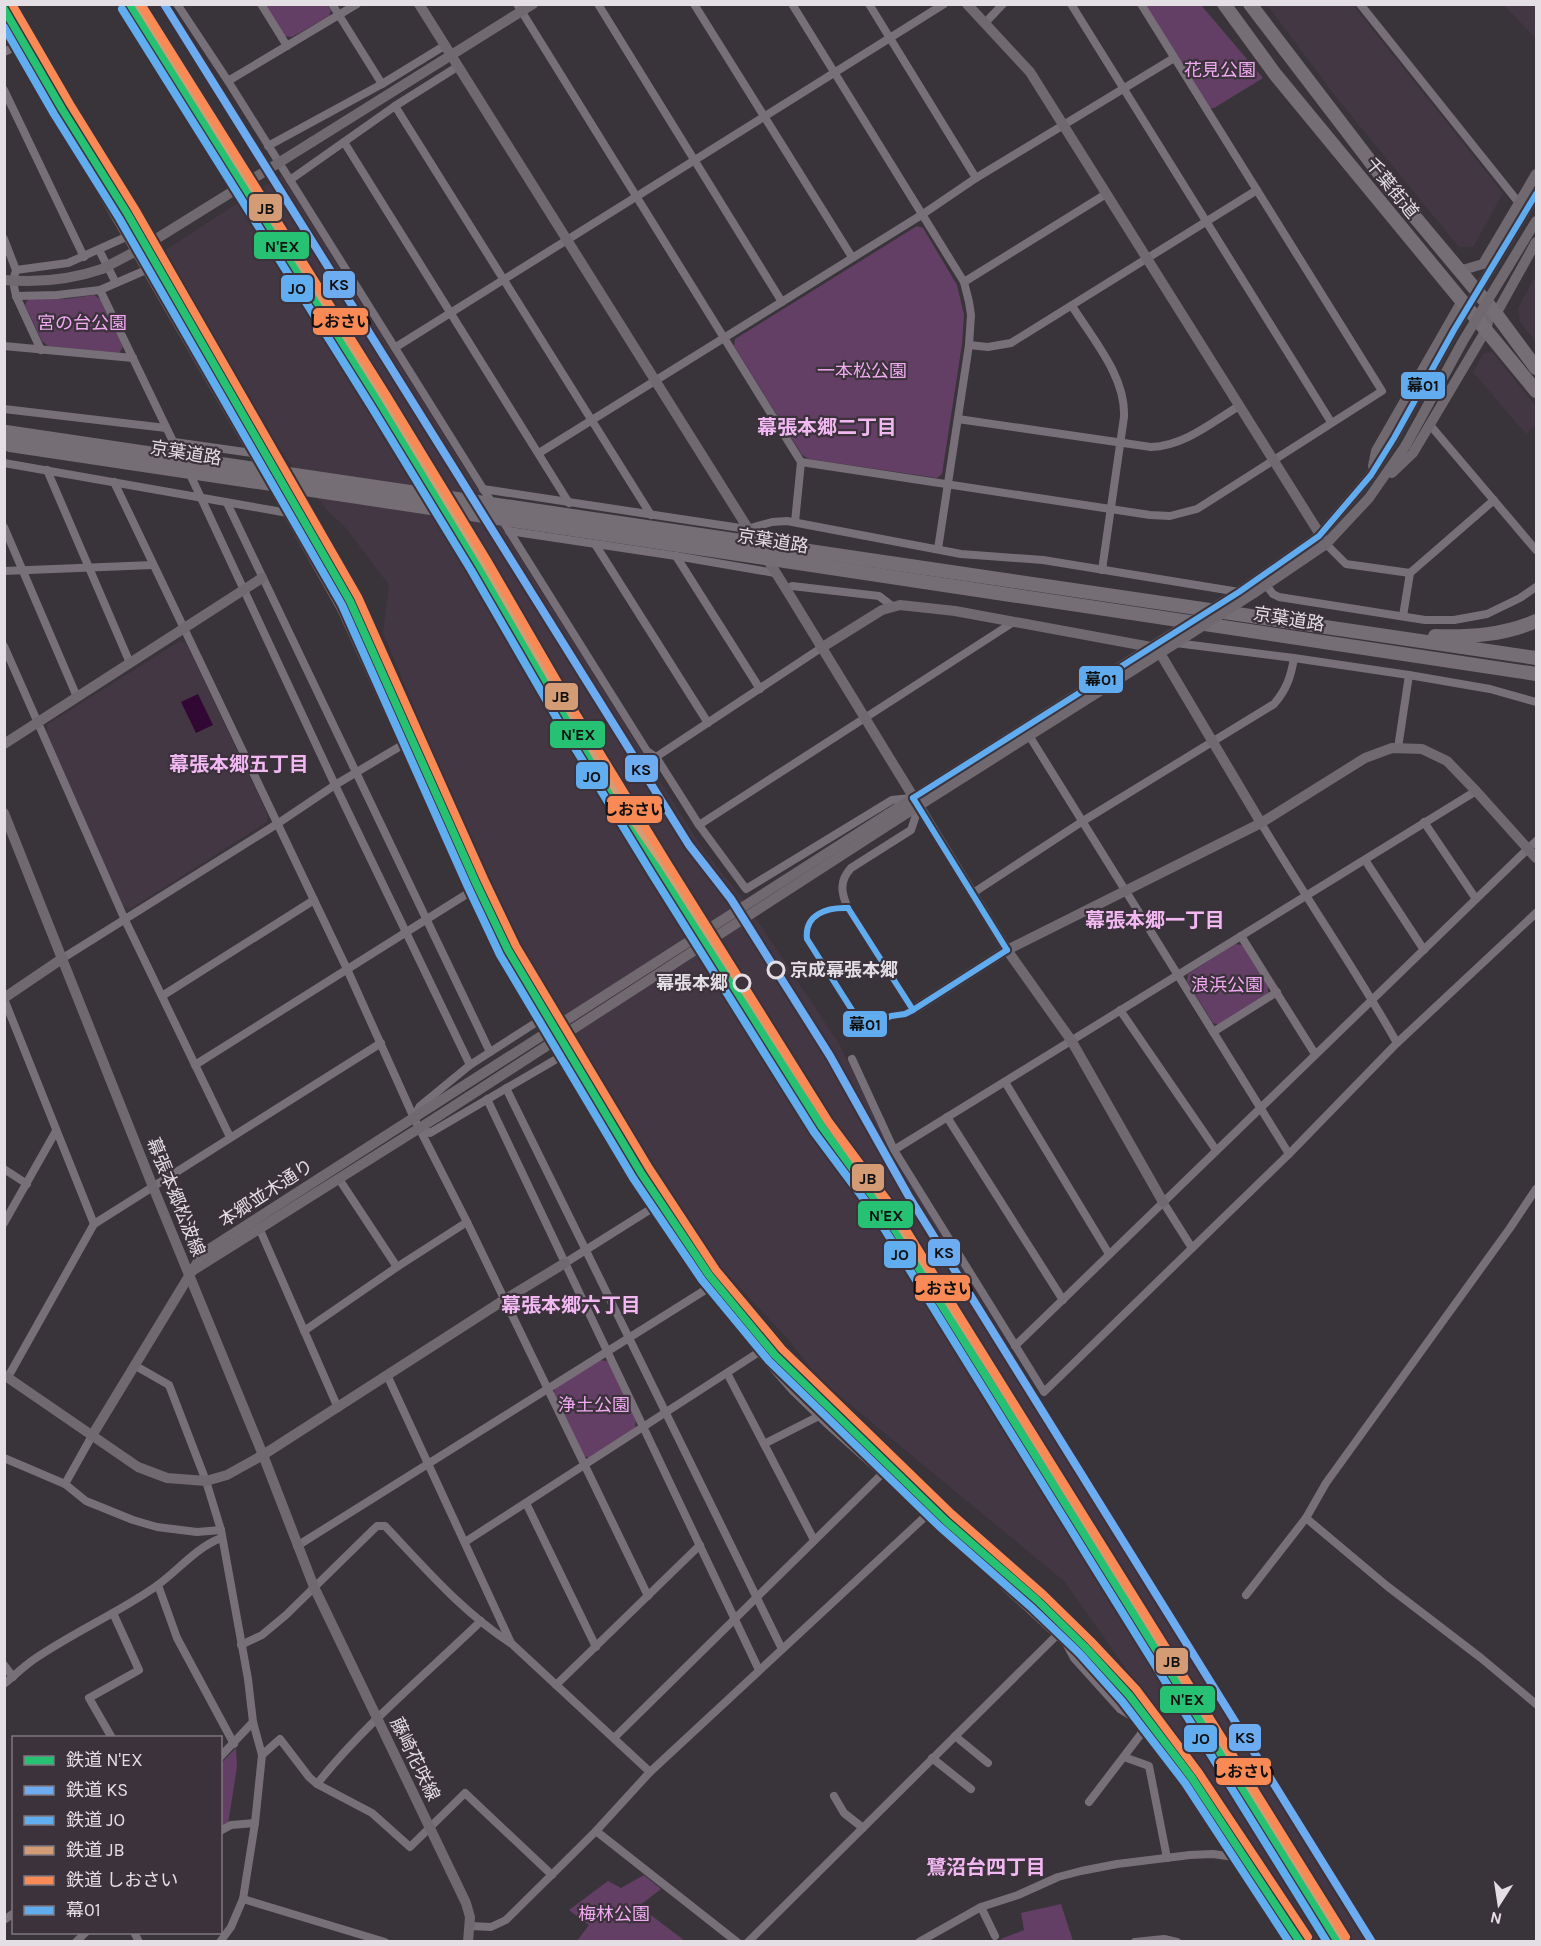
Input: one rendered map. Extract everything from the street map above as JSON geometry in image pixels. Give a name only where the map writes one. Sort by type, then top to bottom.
[{"type":"highway","name":"千葉街道","points":[[1224,4],[1275,74],[1536,391]]},
{"type":"highway","name":"千葉街道","points":[[1250,4],[1383,179],[1534,358]]},
{"type":"highway","name":"京葉道路","points":[[6,438],[775,546],[1536,658]]},
{"type":"highway","name":"京葉道路","points":[[6,438],[777,567],[1536,674]]},
{"type":"highway","points":[[1475,636],[1518,622],[1536,611]]},
{"type":"highway","points":[[1380,635],[1394,631],[1425,635],[1475,636],[1506,632],[1536,621]]},
{"type":"street","points":[[188,4],[178,7],[228,81],[396,347],[647,751],[656,757],[699,825],[746,889],[892,800],[916,802],[1030,737],[1156,650],[1164,639],[1322,540],[1371,476],[1454,330],[1536,194]]},
{"type":"street","points":[[261,4],[287,46]]},
{"type":"street","points":[[332,4],[382,84]]},
{"type":"street","points":[[228,81],[357,4]]},
{"type":"street","points":[[419,4],[747,529],[777,567],[786,590],[1007,950],[1071,1040],[1163,1202],[1192,1248]]},
{"type":"street","points":[[11,277],[24,282],[66,279],[102,269],[140,249],[451,56],[519,8],[533,4]]},
{"type":"street","points":[[598,4],[782,302]]},
{"type":"street","points":[[694,4],[852,257]]},
{"type":"street","points":[[792,4],[964,282],[971,315],[969,345],[938,549]]},
{"type":"street","points":[[868,4],[976,178]]},
{"type":"street","points":[[396,347],[944,4]]},
{"type":"street","points":[[967,4],[1030,72],[1322,540],[1346,564],[1410,573]]},
{"type":"street","points":[[985,23],[1003,4]]},
{"type":"street","points":[[1071,4],[1331,422]]},
{"type":"street","points":[[801,462],[1160,516],[1185,513],[1197,509],[1382,391],[1141,4]]},
{"type":"street","points":[[1360,4],[1519,203]]},
{"type":"street","points":[[519,8],[801,462],[795,522]]},
{"type":"street","points":[[4,25],[288,513],[341,609],[470,892],[560,1057],[654,1207],[759,1352],[794,1392],[1066,1643],[1074,1658],[1120,1709],[1134,1717],[1142,1729],[1141,1734],[1089,1802]]},
{"type":"street","points":[[268,146],[382,84],[444,45]]},
{"type":"street","points":[[4,52],[16,46]]},
{"type":"street","points":[[539,453],[923,214],[976,178],[1174,58]]},
{"type":"street","points":[[290,180],[395,106],[458,67]]},
{"type":"street","points":[[4,90],[84,257]]},
{"type":"street","points":[[395,106],[651,515]]},
{"type":"street","points":[[344,142],[569,503]]},
{"type":"street","points":[[1459,271],[1483,264],[1536,174]]},
{"type":"street","points":[[969,345],[988,347],[1011,343],[1257,190]]},
{"type":"street","points":[[964,282],[1106,194]]},
{"type":"street","points":[[1384,479],[1406,445],[1463,341],[1536,221]]},
{"type":"street","points":[[11,277],[68,263],[126,237]]},
{"type":"street","points":[[4,239],[16,296],[41,350]]},
{"type":"street","points":[[1496,314],[1536,242]]},
{"type":"street","points":[[99,250],[116,283]]},
{"type":"street","points":[[16,296],[57,295],[100,290],[146,270]]},
{"type":"street","points":[[100,290],[470,1065]]},
{"type":"street","points":[[891,818],[1156,650],[1176,643],[1254,593],[1322,540],[1413,453],[1486,330],[1488,322],[1484,300]]},
{"type":"street","points":[[1371,476],[1376,451],[1462,301]]},
{"type":"street","points":[[1072,306],[1119,383],[1123,398],[1120,443],[1102,570]]},
{"type":"street","points":[[4,346],[133,358]]},
{"type":"street","points":[[958,419],[1151,447],[1182,441],[1239,406]]},
{"type":"street","points":[[4,409],[166,428]]},
{"type":"street","points":[[1430,425],[1536,550]]},
{"type":"street","points":[[174,442],[252,453]]},
{"type":"street","points":[[4,463],[288,513]]},
{"type":"street","points":[[47,470],[130,663]]},
{"type":"street","points":[[114,482],[347,969],[416,1123],[467,1222],[648,1596]]},
{"type":"street","points":[[483,489],[747,529],[772,522],[795,522],[961,554],[1043,560],[1239,592]]},
{"type":"street","points":[[1403,616],[1410,573],[1494,500]]},
{"type":"street","points":[[227,503],[490,1052]]},
{"type":"street","points":[[4,527],[76,697]]},
{"type":"street","points":[[509,531],[676,556],[777,567]]},
{"type":"street","points":[[595,544],[708,723]]},
{"type":"street","points":[[676,556],[760,689]]},
{"type":"street","points":[[4,571],[153,565]]},
{"type":"street","points":[[4,744],[262,578]]},
{"type":"street","points":[[1266,585],[1273,594],[1279,597],[1435,620],[1471,618],[1502,607],[1536,587]]},
{"type":"street","points":[[786,590],[792,586],[879,596],[892,606]]},
{"type":"street","points":[[656,757],[821,648],[892,606],[955,612],[1156,650],[1305,897],[1397,1043]]},
{"type":"street","points":[[699,825],[1012,623]]},
{"type":"street","points":[[1176,643],[1409,675],[1490,689],[1536,702]]},
{"type":"street","points":[[4,646],[124,920],[230,1137]]},
{"type":"street","points":[[973,893],[1083,821],[1274,704],[1289,681],[1294,658]]},
{"type":"street","points":[[1398,748],[1409,675]]},
{"type":"street","points":[[1030,737],[1289,1154]]},
{"type":"street","points":[[94,1224],[4,998],[335,785],[404,744]]},
{"type":"street","points":[[916,802],[911,830],[850,868],[842,884],[842,895],[848,908],[913,1010],[1007,950],[1261,823],[1365,758],[1384,750],[1422,749],[1446,761],[1476,790],[1536,858]]},
{"type":"street","points":[[894,1150],[1476,790]]},
{"type":"street","name":"幕張本郷松波線","points":[[4,813],[263,1455],[315,1591]]},
{"type":"street","name":"本郷並木通り","points":[[189,1273],[339,1179],[416,1123],[432,1106],[891,818]]},
{"type":"street","name":"本郷並木通り","points":[[189,1273],[203,1253],[416,1123],[437,1117],[891,818]]},
{"type":"street","points":[[1424,822],[1476,899]]},
{"type":"street","points":[[1016,1346],[1536,841]]},
{"type":"street","points":[[1365,860],[1424,950]]},
{"type":"street","points":[[195,1065],[470,892]]},
{"type":"street","points":[[162,996],[314,900]]},
{"type":"street","points":[[852,1059],[894,1150],[1044,1392],[1289,1154],[1397,1043],[1536,913]]},
{"type":"street","points":[[1241,936],[1315,1054]]},
{"type":"street","points":[[1213,1032],[1277,992]]},
{"type":"street","points":[[1120,1010],[1216,1150]]},
{"type":"street","points":[[416,1123],[420,1106],[470,1065],[540,1020]]},
{"type":"street","points":[[381,1042],[94,1224],[6,1376],[138,1467],[167,1478],[206,1481],[227,1475],[263,1455],[504,1300],[654,1207]]},
{"type":"street","points":[[416,1123],[429,1133],[560,1057]]},
{"type":"street","points":[[1005,1083],[1109,1254]]},
{"type":"street","points":[[506,1088],[783,1649]]},
{"type":"street","points":[[487,1099],[759,1670]]},
{"type":"street","points":[[947,1117],[1063,1300]]},
{"type":"street","points":[[4,1223],[56,1131]]},
{"type":"street","points":[[4,1169],[27,1184]]},
{"type":"street","points":[[339,1179],[397,1267]]},
{"type":"street","points":[[1246,1595],[1305,1518],[1326,1483],[1504,1238],[1536,1189]]},
{"type":"street","points":[[304,1331],[467,1222]]},
{"type":"street","points":[[260,1230],[338,1408]]},
{"type":"street","points":[[65,1484],[189,1273]]},
{"type":"street","points":[[297,1546],[710,1287]]},
{"type":"street","points":[[465,1542],[759,1352]]},
{"type":"street","points":[[134,1365],[169,1385],[206,1481],[221,1534],[253,1722],[262,1755],[255,1823],[243,1899],[231,1927],[220,1941]]},
{"type":"street","points":[[727,1373],[814,1540]]},
{"type":"street","points":[[387,1375],[512,1644]]},
{"type":"street","points":[[764,1444],[819,1416]]},
{"type":"street","points":[[4,1458],[65,1484],[86,1501],[133,1520],[157,1527],[221,1534]]},
{"type":"street","points":[[614,1738],[883,1473]]},
{"type":"street","points":[[526,1503],[596,1647]]},
{"type":"street","points":[[470,1926],[491,1927],[501,1923],[596,1831],[650,1772],[928,1514]]},
{"type":"street","points":[[1305,1518],[1536,1704]]},
{"type":"street","points":[[241,1645],[262,1635],[315,1591],[377,1526],[385,1526],[452,1596],[512,1644],[650,1772]]},
{"type":"street","points":[[4,1684],[31,1661],[158,1585],[207,1543],[221,1534]]},
{"type":"street","points":[[556,1685],[700,1545]]},
{"type":"street","points":[[158,1585],[177,1638],[234,1744]]},
{"type":"street","name":"藤崎花咲線","points":[[315,1591],[466,1903],[470,1917],[468,1941]]},
{"type":"street","points":[[111,1736],[89,1698],[139,1670],[113,1613]]},
{"type":"street","points":[[317,1784],[376,1718],[435,1666],[481,1621]]},
{"type":"street","points":[[749,1941],[1057,1635]]},
{"type":"street","points":[[4,1665],[13,1677]]},
{"type":"street","points":[[222,1755],[253,1722]]},
{"type":"street","points":[[955,1736],[988,1763]]},
{"type":"street","points":[[262,1755],[280,1739],[317,1784],[372,1813],[410,1847],[465,1793],[552,1875]]},
{"type":"street","points":[[1124,1757],[1149,1766],[1167,1858]]},
{"type":"street","points":[[932,1758],[971,1789]]},
{"type":"street","points":[[834,1796],[844,1813],[863,1828]]},
{"type":"street","points":[[222,1830],[231,1825],[255,1823]]},
{"type":"street","points":[[596,1831],[737,1941]]},
{"type":"street","points":[[919,1941],[981,1907],[1018,1895],[1058,1877],[1117,1864],[1190,1855],[1213,1854],[1233,1857],[1252,1887]]},
{"type":"street","points":[[243,1899],[385,1941]]},
{"type":"street","points":[[981,1907],[995,1936]]},
{"type":"street","points":[[1134,1941],[1164,1939],[1178,1941]]},
{"type":"shaded area","points":[[1267,5],[1353,5],[1503,193],[1473,247],[1459,247],[1336,97]]},
{"type":"shaded area","points":[[1504,5],[1536,5],[1536,39]]},
{"type":"shaded area","points":[[281,175],[702,848],[743,899],[840,1045],[890,1149],[1035,1389],[1033,1391],[1190,1647],[1378,1941],[1292,1941],[1216,1823],[1131,1676],[1064,1581],[819,1379],[787,1338],[718,1265],[595,1077],[549,998],[469,840],[383,633],[389,585],[345,527],[327,510],[247,408],[156,256]]},
{"type":"shaded area","points":[[1536,275],[1536,342],[1520,322],[1518,308]]},
{"type":"shaded area","points":[[1492,352],[1536,406],[1536,425],[1526,434],[1473,372],[1484,353]]},
{"type":"shaded area","points":[[180,641],[186,643],[268,815],[267,822],[130,909],[123,906],[46,732],[48,724]]},
{"type":"shaded area","points":[[198,694],[213,725],[196,733],[181,702]]},
{"type":"green space","points":[[266,5],[327,5],[331,10],[329,16],[292,37],[285,36]]},
{"type":"green space","name":"花見公園","points":[[1146,5],[1201,5],[1263,78],[1214,108],[1210,108]]},
{"type":"green space","name":"一本松公園","points":[[917,226],[923,228],[957,285],[964,315],[962,344],[942,474],[937,478],[809,459],[802,455],[734,346],[735,339]]},
{"type":"green space","name":"宮の台公園","points":[[94,295],[100,299],[123,347],[119,353],[48,346],[42,341],[25,305],[28,299],[66,299]]},
{"type":"green space","name":"浪浜公園","points":[[1235,944],[1242,945],[1268,986],[1268,994],[1220,1025],[1213,1023],[1187,981],[1188,974]]},
{"type":"green space","name":"浄土公園","points":[[600,1360],[608,1361],[636,1420],[635,1428],[590,1458],[584,1456],[554,1394],[555,1387]]},
{"type":"green space","points":[[236,1748],[237,1767],[228,1824],[222,1827],[222,1762]]},
{"type":"green space","name":"梅林公園","points":[[644,1875],[661,1889],[639,1906],[685,1941],[577,1941],[589,1925],[569,1910],[608,1881],[621,1888]]},
{"type":"green space","points":[[1061,1904],[1073,1941],[1002,1941],[1001,1939],[1024,1930],[1021,1913]]},
{"type":"rail line","name":"しおさい","points":[[12,4],[135,209],[358,597],[516,946],[649,1168],[716,1270],[782,1349],[952,1514],[1044,1595],[1136,1689],[1199,1773],[1308,1937]]},
{"type":"rail line","name":"N'EX","points":[[130,4],[379,401],[660,869],[822,1127],[882,1209],[1338,1942]]},
{"type":"rail line","name":"JB","points":[[138,4],[384,397],[485,564],[633,820],[665,866],[829,1123],[887,1205],[1346,1942]]},
{"type":"rail line","name":"しおさい","points":[[141,4],[387,396],[668,864],[829,1122],[890,1204],[1346,1937]]},
{"type":"rail line","name":"KS","points":[[164,4],[689,845],[731,899],[830,1056],[908,1195],[1372,1942]]},
{"type":"rail line","name":"N'EX","points":[[4,9],[62,109],[127,213],[350,601],[508,950],[641,1173],[709,1275],[775,1355],[946,1521],[1038,1601],[1129,1695],[1192,1778],[1300,1942]]},
{"type":"rail line","name":"JO","points":[[122,9],[371,406],[652,874],[814,1132],[875,1214],[1327,1942]]},
{"type":"rail line","name":"JO","points":[[4,27],[54,114],[119,218],[342,605],[500,955],[633,1178],[702,1280],[769,1361],[940,1527],[1079,1653],[1122,1701],[1185,1783],[1289,1942]]},
{"type":"transit line","name":"幕01","points":[[913,798],[1239,592],[1319,536],[1371,475],[1454,330],[1536,194]]},
{"type":"transit line","name":"幕01","points":[[913,798],[1007,950]]},
{"type":"transit line","name":"幕01","points":[[848,908],[825,911],[813,918],[809,923],[807,939],[859,1021],[869,1026],[891,1016],[913,1010],[1007,950]]},
{"type":"transit line","name":"幕01","points":[[848,908],[913,1010]]},
{"type":"place","name":"京成幕張本郷","points":[[776,970]]},
{"type":"place","name":"幕張本郷","points":[[742,983]]},
{"type":"district","name":"幕張本郷二丁目","points":[[827,427]]},
{"type":"district","name":"幕張本郷五丁目","points":[[239,764]]},
{"type":"district","name":"幕張本郷一丁目","points":[[1155,920]]},
{"type":"district","name":"幕張本郷六丁目","points":[[571,1305]]},
{"type":"district","name":"鷺沼台四丁目","points":[[986,1867]]}]
